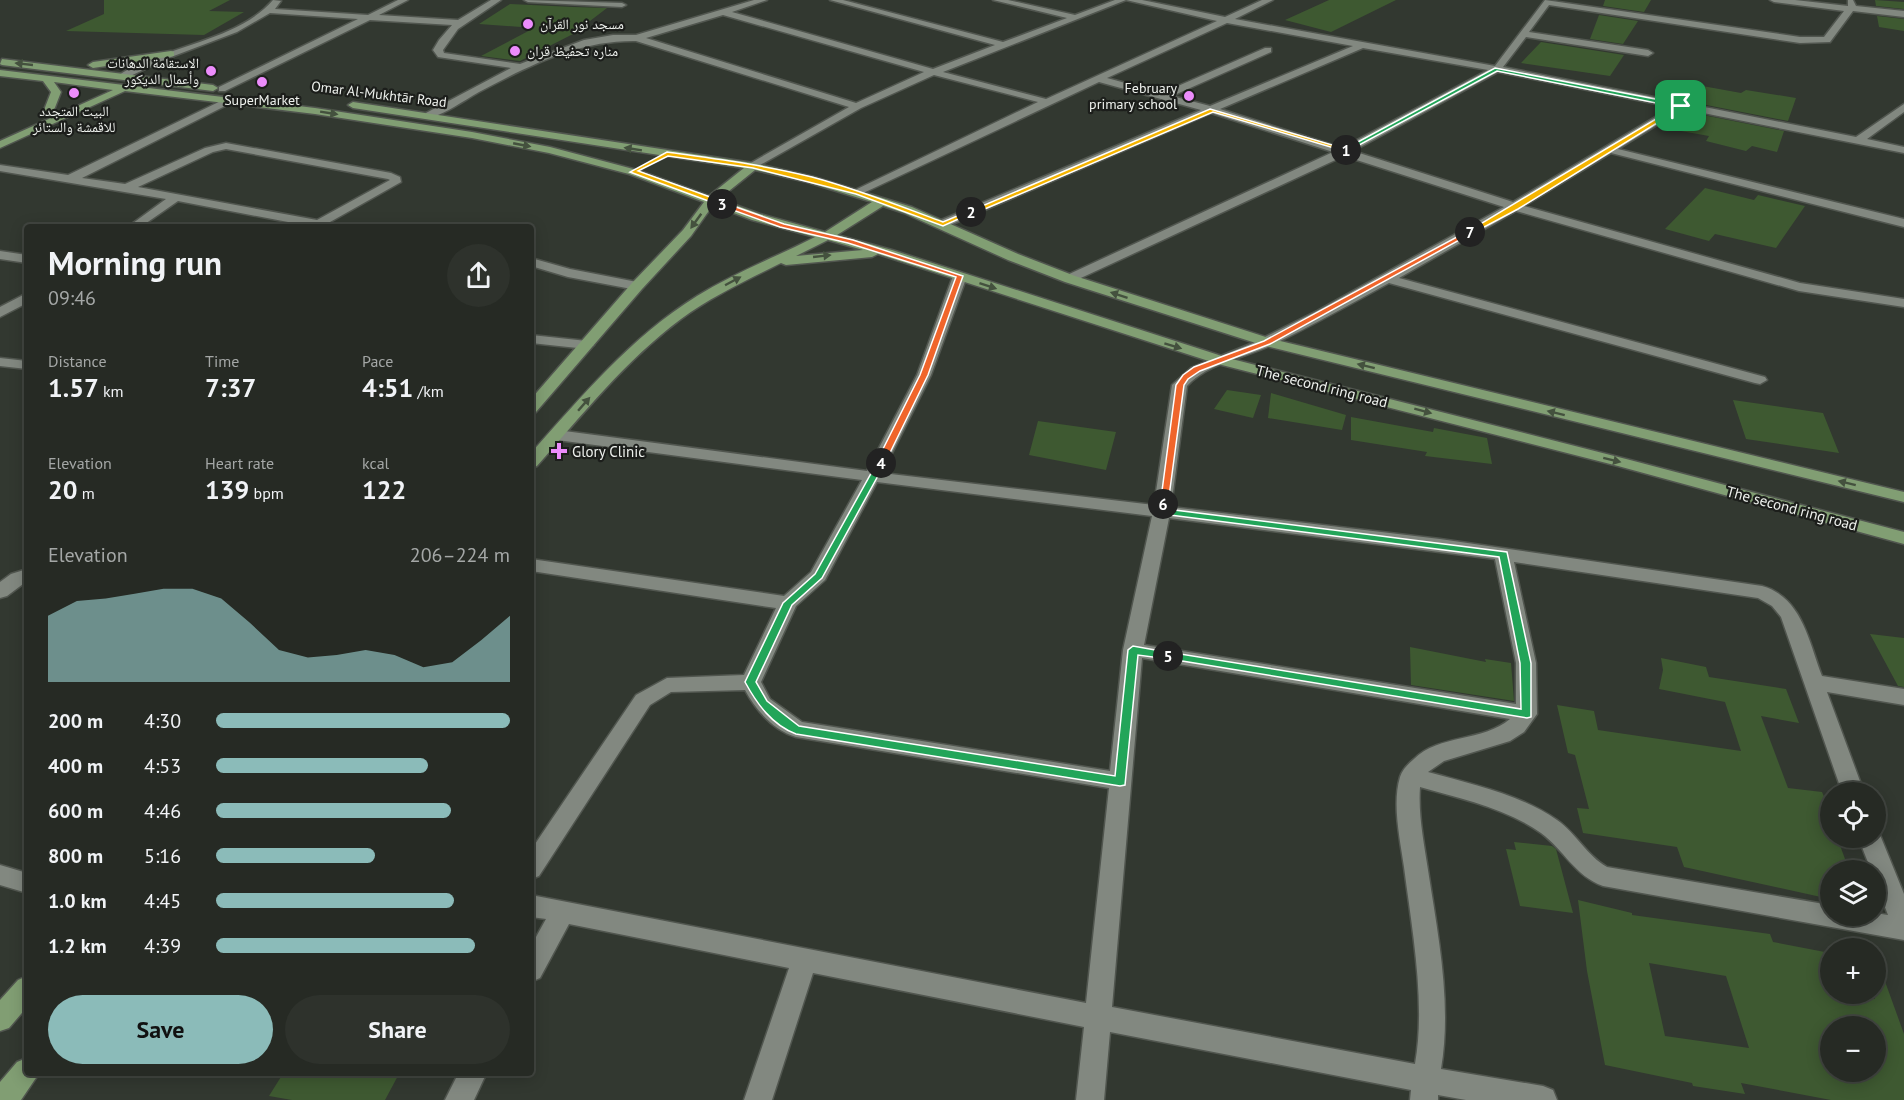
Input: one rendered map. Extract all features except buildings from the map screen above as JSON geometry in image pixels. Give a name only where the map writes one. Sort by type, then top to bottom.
[{"type":"main road","points":[[62,68],[171,54]]},
{"type":"main road","name":"Omar Al-Mukhtār Road","points":[[0,62],[430,115],[753,166]]},
{"type":"main road","name":"Omar Al-Mukhtār Road","points":[[0,73],[315,111],[472,135],[550,150],[633,172],[712,199]]},
{"type":"main road","points":[[47,80],[56,92],[44,112],[123,76]]},
{"type":"main road","points":[[0,146],[145,79]]},
{"type":"main road","points":[[136,101],[177,96]]},
{"type":"main road","points":[[76,110],[116,104]]},
{"type":"main road","points":[[633,172],[667,154]]},
{"type":"main road","points":[[534,407],[636,286],[687,233],[712,199],[753,166]]},
{"type":"main road","name":"The second ring road","points":[[753,166],[859,192],[943,224],[1070,279],[1267,342],[1904,497]]},
{"type":"main road","name":"The second ring road","points":[[712,199],[756,217],[888,252],[1223,361],[1624,463],[1904,538]]},
{"type":"main road","points":[[534,460],[615,368],[641,343],[699,300],[764,265],[826,236],[882,201]]},
{"type":"main road","points":[[764,265],[821,256],[888,252]]},
{"type":"main road","points":[[0,1019],[24,991]]},
{"type":"main road","points":[[3,1100],[24,1075]]},
{"type":"street","points":[[271,11],[278,0]]},
{"type":"street","points":[[222,89],[404,0]]},
{"type":"street","points":[[497,0],[461,23],[440,44],[438,51],[441,55],[520,67]]},
{"type":"street","points":[[528,0],[622,5]]},
{"type":"street","points":[[637,38],[763,0]]},
{"type":"street","points":[[834,0],[1004,45]]},
{"type":"street","points":[[997,0],[1074,17]]},
{"type":"street","points":[[753,166],[857,106],[933,72],[1122,0]]},
{"type":"street","points":[[1130,0],[1360,46],[1497,69],[1904,150]]},
{"type":"street","points":[[859,192],[1269,0]]},
{"type":"street","points":[[1774,0],[1851,6],[1904,14]]},
{"type":"street","points":[[1070,279],[1344,151],[1497,69],[1549,1],[1800,40],[1827,40],[1851,6]]},
{"type":"street","points":[[123,76],[171,54],[211,40],[271,11],[461,23]]},
{"type":"street","points":[[722,12],[1048,102]]},
{"type":"street","points":[[1525,34],[1648,53]]},
{"type":"street","points":[[430,115],[520,67],[621,35],[857,106]]},
{"type":"street","points":[[145,79],[200,51],[211,40]]},
{"type":"street","points":[[943,224],[1360,46]]},
{"type":"street","points":[[1164,96],[1268,50]]},
{"type":"street","points":[[1099,79],[1212,110],[1516,207],[1799,287],[1904,303]]},
{"type":"street","points":[[70,179],[227,101]]},
{"type":"street","points":[[1090,1100],[1133,650],[1162,511],[1180,385],[1185,377],[1197,369],[1223,361],[1267,342],[1516,207],[1681,106]]},
{"type":"street","points":[[1858,141],[1904,107]]},
{"type":"street","points":[[126,188],[209,150],[226,146],[396,178],[394,182],[319,224]]},
{"type":"street","points":[[1610,150],[1904,223]]},
{"type":"street","points":[[0,168],[126,188],[312,224]]},
{"type":"street","points":[[138,224],[175,198]]},
{"type":"street","points":[[0,255],[24,259]]},
{"type":"street","points":[[534,263],[568,273],[636,286]]},
{"type":"street","points":[[751,682],[788,603],[818,576],[874,477],[924,375],[960,276]]},
{"type":"street","points":[[1385,278],[1760,380]]},
{"type":"street","points":[[0,313],[24,299]]},
{"type":"street","points":[[534,339],[587,345]]},
{"type":"street","points":[[0,362],[24,364]]},
{"type":"street","points":[[556,435],[874,477],[1503,554],[1768,594],[1779,601],[1790,616],[1849,782]]},
{"type":"street","points":[[1424,1090],[1432,1036],[1424,924],[1408,821],[1411,776],[1421,764],[1438,755],[1484,743],[1510,731],[1527,714],[1526,663],[1503,554]]},
{"type":"street","points":[[534,565],[788,603]]},
{"type":"street","points":[[0,592],[24,575]]},
{"type":"street","points":[[1133,650],[1527,714]]},
{"type":"street","points":[[751,682],[763,704],[796,729],[1120,781]]},
{"type":"street","points":[[534,865],[643,700],[667,685],[751,682]]},
{"type":"street","points":[[1812,682],[1904,697]]},
{"type":"street","points":[[1411,776],[1498,802],[1542,821],[1562,836],[1592,872],[1603,876],[1904,928]]},
{"type":"street","points":[[1874,848],[1904,928]]},
{"type":"street","points":[[0,875],[24,882]]},
{"type":"street","points":[[534,907],[1097,1017],[1195,1034],[1424,1090],[1543,1100]]},
{"type":"street","points":[[534,964],[562,913]]},
{"type":"street","points":[[758,1100],[804,960]]},
{"type":"street","points":[[459,1100],[472,1076]]},
{"type":"place","name":"مسجد نور القرآن","points":[[528,24]]},
{"type":"place","name":"مناره تحفيظ قران","points":[[515,51]]},
{"type":"place","name":"الاستقامة الدهانات وأعمال الديكور","points":[[211,71]]},
{"type":"place","name":"SuperMarket","points":[[262,82]]},
{"type":"place","name":"البيت المتجدد للاقمشة والستائر","points":[[74,93]]},
{"type":"place","name":"February primary school","points":[[1189,96]]},
{"type":"place","name":"Glory Clinic","points":[[559,451]]},
{"type":"route","points":[[1497,69],[1681,106],[1516,207],[1267,342],[1223,361],[1197,369],[1185,377],[1180,385],[1162,511],[1503,554],[1526,663],[1527,714],[1133,650],[1120,781],[819,734],[796,729],[763,704],[751,682],[788,603],[818,576],[874,477],[924,375],[960,276],[850,241],[756,217],[633,172],[667,154],[753,166],[810,178],[859,192],[943,224],[1212,110],[1344,151],[1497,69]]}]
